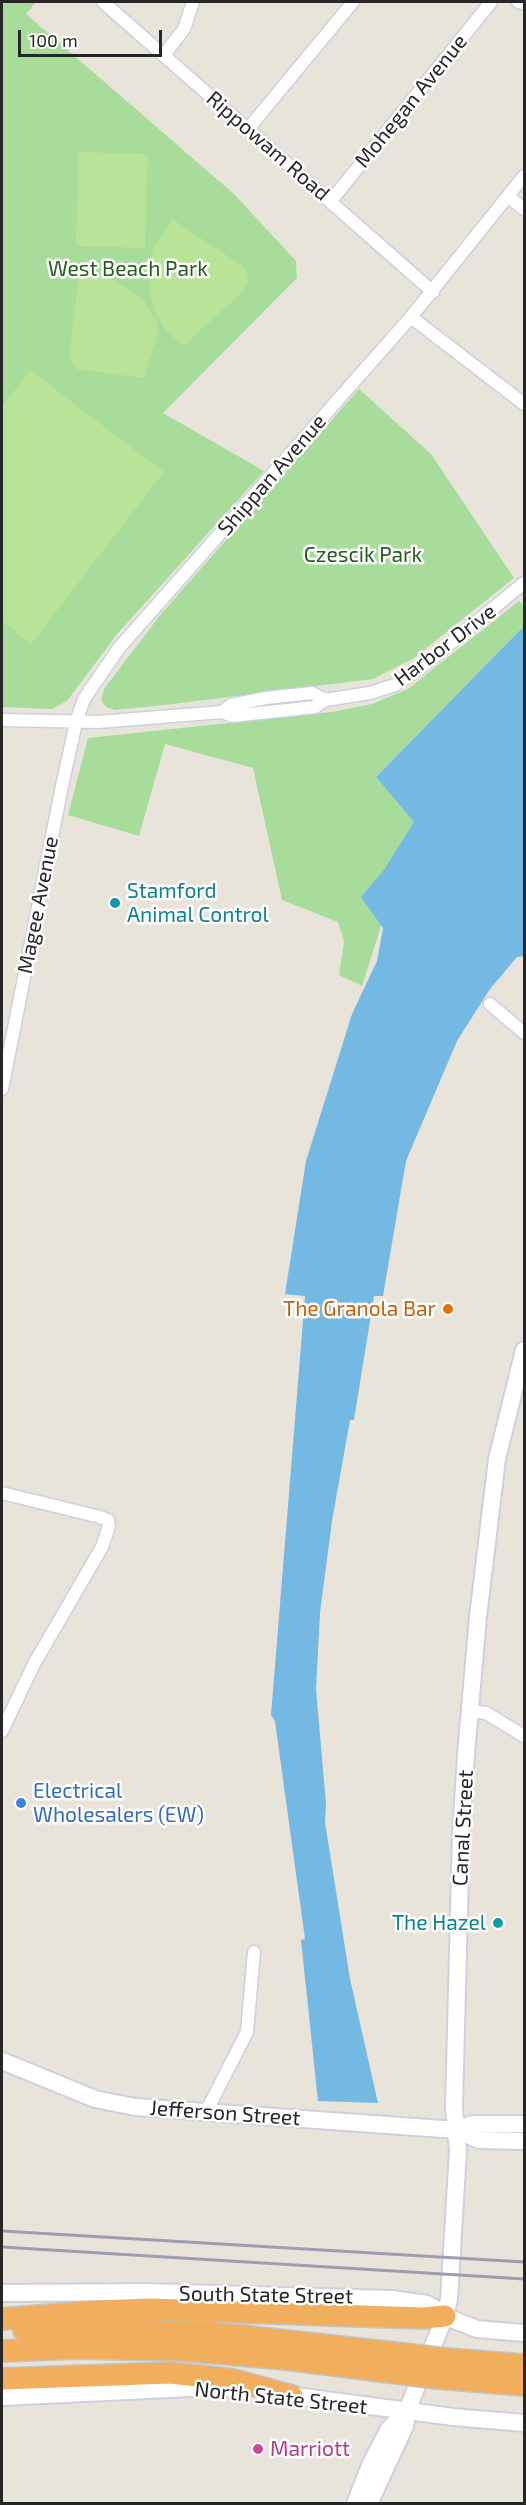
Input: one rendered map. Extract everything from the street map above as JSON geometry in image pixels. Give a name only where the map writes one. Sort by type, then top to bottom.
[{"type":"highway","points":[[2,2319],[142,2309],[423,2318],[445,2316]]},
{"type":"highway","points":[[2,2331],[108,2329],[214,2333],[442,2368],[525,2385]]},
{"type":"highway","points":[[2,2351],[76,2348],[182,2350],[286,2359],[408,2364]]},
{"type":"highway","points":[[442,2368],[525,2366]]},
{"type":"highway","points":[[2,2379],[171,2373],[234,2380],[292,2396]]},
{"type":"street","name":"Rippowam Road","points":[[103,2],[433,292]]},
{"type":"street","points":[[164,56],[184,29],[193,2]]},
{"type":"street","points":[[248,129],[353,2]]},
{"type":"street","name":"Mohegan Avenue","points":[[331,201],[491,2]]},
{"type":"street","points":[[518,2],[525,3]]},
{"type":"street","name":"Shippan Avenue","points":[[76,722],[84,699],[119,648],[433,292],[525,176]]},
{"type":"street","points":[[509,197],[525,209]]},
{"type":"street","points":[[411,317],[525,404]]},
{"type":"street","name":"Harbor Drive","points":[[76,722],[222,712],[232,716],[315,707],[325,700],[356,696],[395,685],[419,669],[525,583]]},
{"type":"street","points":[[2,720],[76,722]]},
{"type":"street","name":"Magee Avenue","points":[[2,1089],[76,722]]},
{"type":"street","points":[[490,1004],[525,1033]]},
{"type":"street","name":"Canal Street","points":[[406,2411],[445,2316],[452,2265],[458,2151],[454,2107],[462,1823],[478,1617],[497,1459],[525,1350]]},
{"type":"street","points":[[2,1493],[108,1520],[109,1526],[102,1547],[34,1664],[2,1731]]},
{"type":"street","points":[[471,1711],[486,1713],[525,1736]]},
{"type":"street","points":[[206,2112],[247,2032],[254,1953]]},
{"type":"street","name":"Jefferson Street","points":[[2,2061],[95,2099],[135,2107],[457,2130]]},
{"type":"street","points":[[457,2130],[473,2124],[525,2124]]},
{"type":"street","points":[[457,2130],[478,2140],[525,2141]]},
{"type":"street","name":"South State Street","points":[[2,2293],[146,2292],[392,2299],[427,2304],[445,2316],[483,2330],[525,2333]]},
{"type":"street","name":"North State Street","points":[[2,2397],[225,2388],[406,2411],[525,2423]]},
{"type":"street","points":[[355,2504],[371,2463],[390,2429],[406,2411]]},
{"type":"street","points":[[369,2504],[405,2426],[406,2411]]},
{"type":"green space","name":"West Beach Park","points":[[2,2],[36,2],[26,14],[234,194],[296,261],[297,278],[163,413],[264,471],[118,633],[67,701],[52,709],[2,707]]},
{"type":"green space","points":[[78,152],[148,154],[145,248],[76,246]]},
{"type":"green space","points":[[172,219],[240,264],[247,272],[248,282],[244,291],[183,346],[167,331],[157,315],[150,294],[149,271],[153,249]]},
{"type":"green space","points":[[79,272],[106,276],[137,294],[146,304],[157,322],[158,335],[144,378],[76,369],[69,359]]},
{"type":"green space","points":[[30,370],[164,472],[31,644],[2,621],[2,407]]},
{"type":"green space","name":"Czescik Park","points":[[359,389],[431,454],[514,578],[414,658],[373,679],[173,704],[115,710],[106,707],[101,700],[104,689],[161,614]]},
{"type":"green space","points":[[519,601],[524,606],[524,626],[376,777],[414,822],[362,986],[339,975],[344,941],[338,922],[282,900],[253,768],[165,744],[139,836],[68,815],[88,738],[332,712],[372,704],[408,689]]},
{"type":"water","points":[[524,626],[524,956],[517,957],[490,989],[457,1041],[406,1161],[383,1296],[374,1296],[354,1420],[350,1420],[332,1521],[320,1613],[316,1689],[326,1804],[325,1822],[350,1979],[378,2103],[318,2101],[301,1940],[305,1939],[275,1721],[271,1715],[305,1296],[285,1294],[306,1161],[352,1014],[377,961],[383,928],[361,897],[384,870],[414,822],[376,777]]},
{"type":"railway","points":[[2,2231],[524,2262]]},
{"type":"railway","points":[[2,2247],[524,2279]]},
{"type":"place","name":"Stamford Animal Control","points":[[115,903]]},
{"type":"place","name":"The Granola Bar","points":[[448,1309]]},
{"type":"place","name":"Electrical Wholesalers (EW)","points":[[21,1803]]},
{"type":"place","name":"The Hazel","points":[[498,1923]]},
{"type":"place","name":"Marriott","points":[[258,2449]]}]
